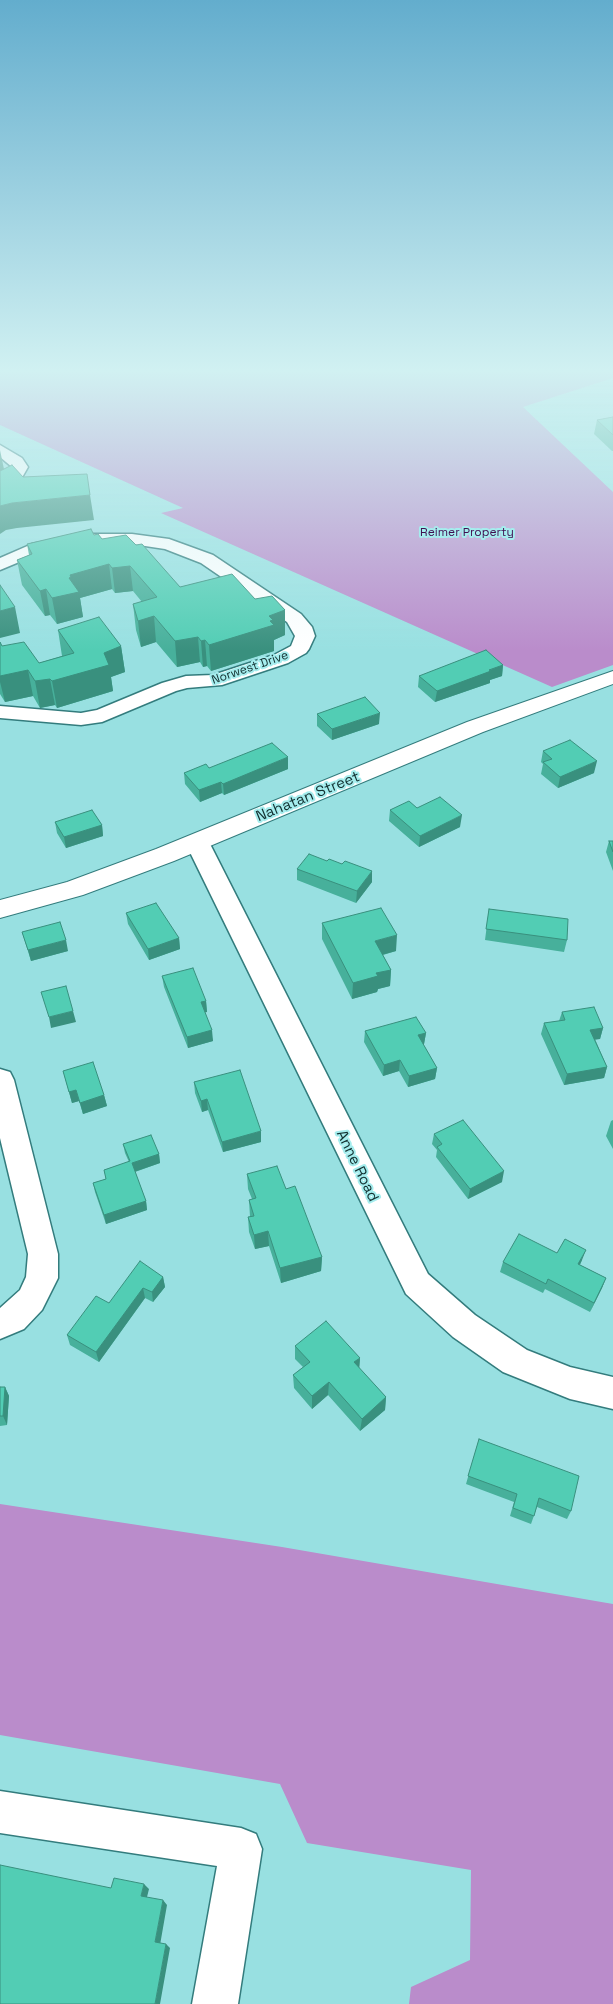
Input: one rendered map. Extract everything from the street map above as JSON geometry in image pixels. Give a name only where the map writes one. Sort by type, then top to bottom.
[{"type":"main road","name":"Nahatan Street","points":[[0,908],[74,889],[197,842],[475,727],[613,677]]},
{"type":"street","points":[[0,484],[14,478],[20,467],[18,465]]},
{"type":"street","name":"Norwest Drive","points":[[0,565],[38,548],[86,539],[132,539],[169,544],[207,560],[290,616],[301,625],[305,636],[299,649],[281,660],[213,682],[190,682],[169,687],[102,716],[80,719],[0,712]]},
{"type":"street","name":"Anne Road","points":[[197,842],[417,1284],[464,1326],[515,1361],[570,1383],[613,1392]]},
{"type":"street","points":[[0,1080],[44,1254],[42,1278],[31,1300],[13,1318],[0,1324]]},
{"type":"street","points":[[0,1812],[241,1850],[215,2004]]},
{"type":"green space","name":"Reimer Property","points":[[87,465],[584,465],[613,492],[613,665],[552,687],[161,513],[183,508]]},
{"type":"green space","points":[[0,1504],[282,1547],[613,1604],[613,2004],[409,2004],[411,1987],[470,1960],[471,1870],[307,1843],[280,1784],[0,1735]]},
{"type":"building","points":[[12,465],[23,477],[87,474],[90,495],[12,503],[0,506],[0,471]]},
{"type":"building","points":[[91,529],[94,535],[98,534],[102,539],[126,535],[136,545],[142,544],[180,587],[232,574],[255,599],[272,596],[285,610],[269,616],[273,620],[270,621],[274,625],[209,645],[205,640],[201,641],[198,637],[175,641],[154,616],[138,621],[133,604],[157,597],[130,566],[112,568],[109,564],[70,575],[71,577],[69,578],[79,592],[52,598],[46,589],[40,591],[17,560],[32,554],[27,544]]},
{"type":"building","points":[[0,585],[15,607],[0,611]]},
{"type":"building","points":[[99,617],[121,646],[104,653],[109,665],[52,681],[50,679],[35,681],[28,670],[0,676],[0,642],[2,646],[24,642],[39,663],[74,653],[58,630]]},
{"type":"building","points":[[486,650],[503,665],[437,691],[419,676]]},
{"type":"building","points":[[365,697],[380,713],[332,729],[317,714]]},
{"type":"building","points":[[570,740],[597,761],[560,777],[543,762],[552,759],[543,751]]},
{"type":"building","points":[[272,743],[288,757],[223,784],[221,782],[199,790],[184,773],[206,764],[209,768]]},
{"type":"building","points":[[440,797],[462,815],[420,836],[390,810],[409,801],[417,808]]},
{"type":"building","points":[[92,810],[102,825],[64,837],[55,822]]},
{"type":"building","points":[[609,841],[613,841],[613,852]]},
{"type":"building","points":[[309,854],[342,864],[345,861],[372,871],[357,891],[297,869]]},
{"type":"building","points":[[156,903],[179,938],[148,949],[126,913]]},
{"type":"building","points":[[381,908],[397,935],[375,941],[391,970],[376,973],[378,976],[353,983],[322,923]]},
{"type":"building","points":[[489,909],[568,919],[567,940],[486,929]]},
{"type":"building","points":[[60,922],[66,940],[28,950],[22,932]]},
{"type":"building","points":[[193,968],[206,1001],[201,1002],[212,1030],[187,1037],[162,976]]},
{"type":"building","points":[[66,986],[73,1011],[49,1017],[41,992]]},
{"type":"building","points":[[594,1007],[603,1028],[590,1030],[607,1067],[567,1074],[544,1023],[565,1020],[562,1012]]},
{"type":"building","points":[[416,1017],[426,1033],[418,1035],[437,1068],[409,1076],[400,1060],[384,1065],[365,1031]]},
{"type":"building","points":[[93,1062],[104,1095],[80,1103],[76,1090],[69,1092],[63,1071]]},
{"type":"building","points":[[240,1070],[261,1131],[222,1142],[207,1099],[201,1101],[194,1082]]},
{"type":"building","points":[[463,1120],[504,1171],[470,1189],[437,1147],[442,1144],[434,1134]]},
{"type":"building","points":[[151,1135],[159,1154],[132,1163],[146,1201],[104,1215],[93,1183],[106,1179],[104,1170],[130,1161],[123,1144]]},
{"type":"building","points":[[277,1166],[286,1189],[295,1186],[322,1257],[280,1268],[268,1231],[254,1235],[248,1217],[254,1216],[249,1200],[256,1198],[247,1174]]},
{"type":"building","points":[[519,1234],[557,1253],[565,1239],[586,1250],[578,1264],[606,1278],[594,1303],[548,1279],[546,1284],[503,1262]]},
{"type":"building","points":[[140,1261],[163,1277],[152,1292],[143,1288],[96,1352],[67,1335],[96,1296],[109,1303]]},
{"type":"building","points":[[326,1321],[360,1358],[354,1362],[386,1397],[362,1419],[329,1382],[312,1396],[293,1375],[310,1362],[295,1346]]},
{"type":"building","points":[[0,1387],[5,1387],[3,1416],[0,1416]]},
{"type":"building","points":[[479,1439],[579,1476],[571,1511],[539,1498],[534,1516],[513,1508],[517,1494],[468,1476]]},
{"type":"building","points":[[0,1865],[111,1888],[114,1878],[144,1884],[141,1896],[163,1900],[155,1942],[166,1944],[155,2004],[0,2004]]}]
